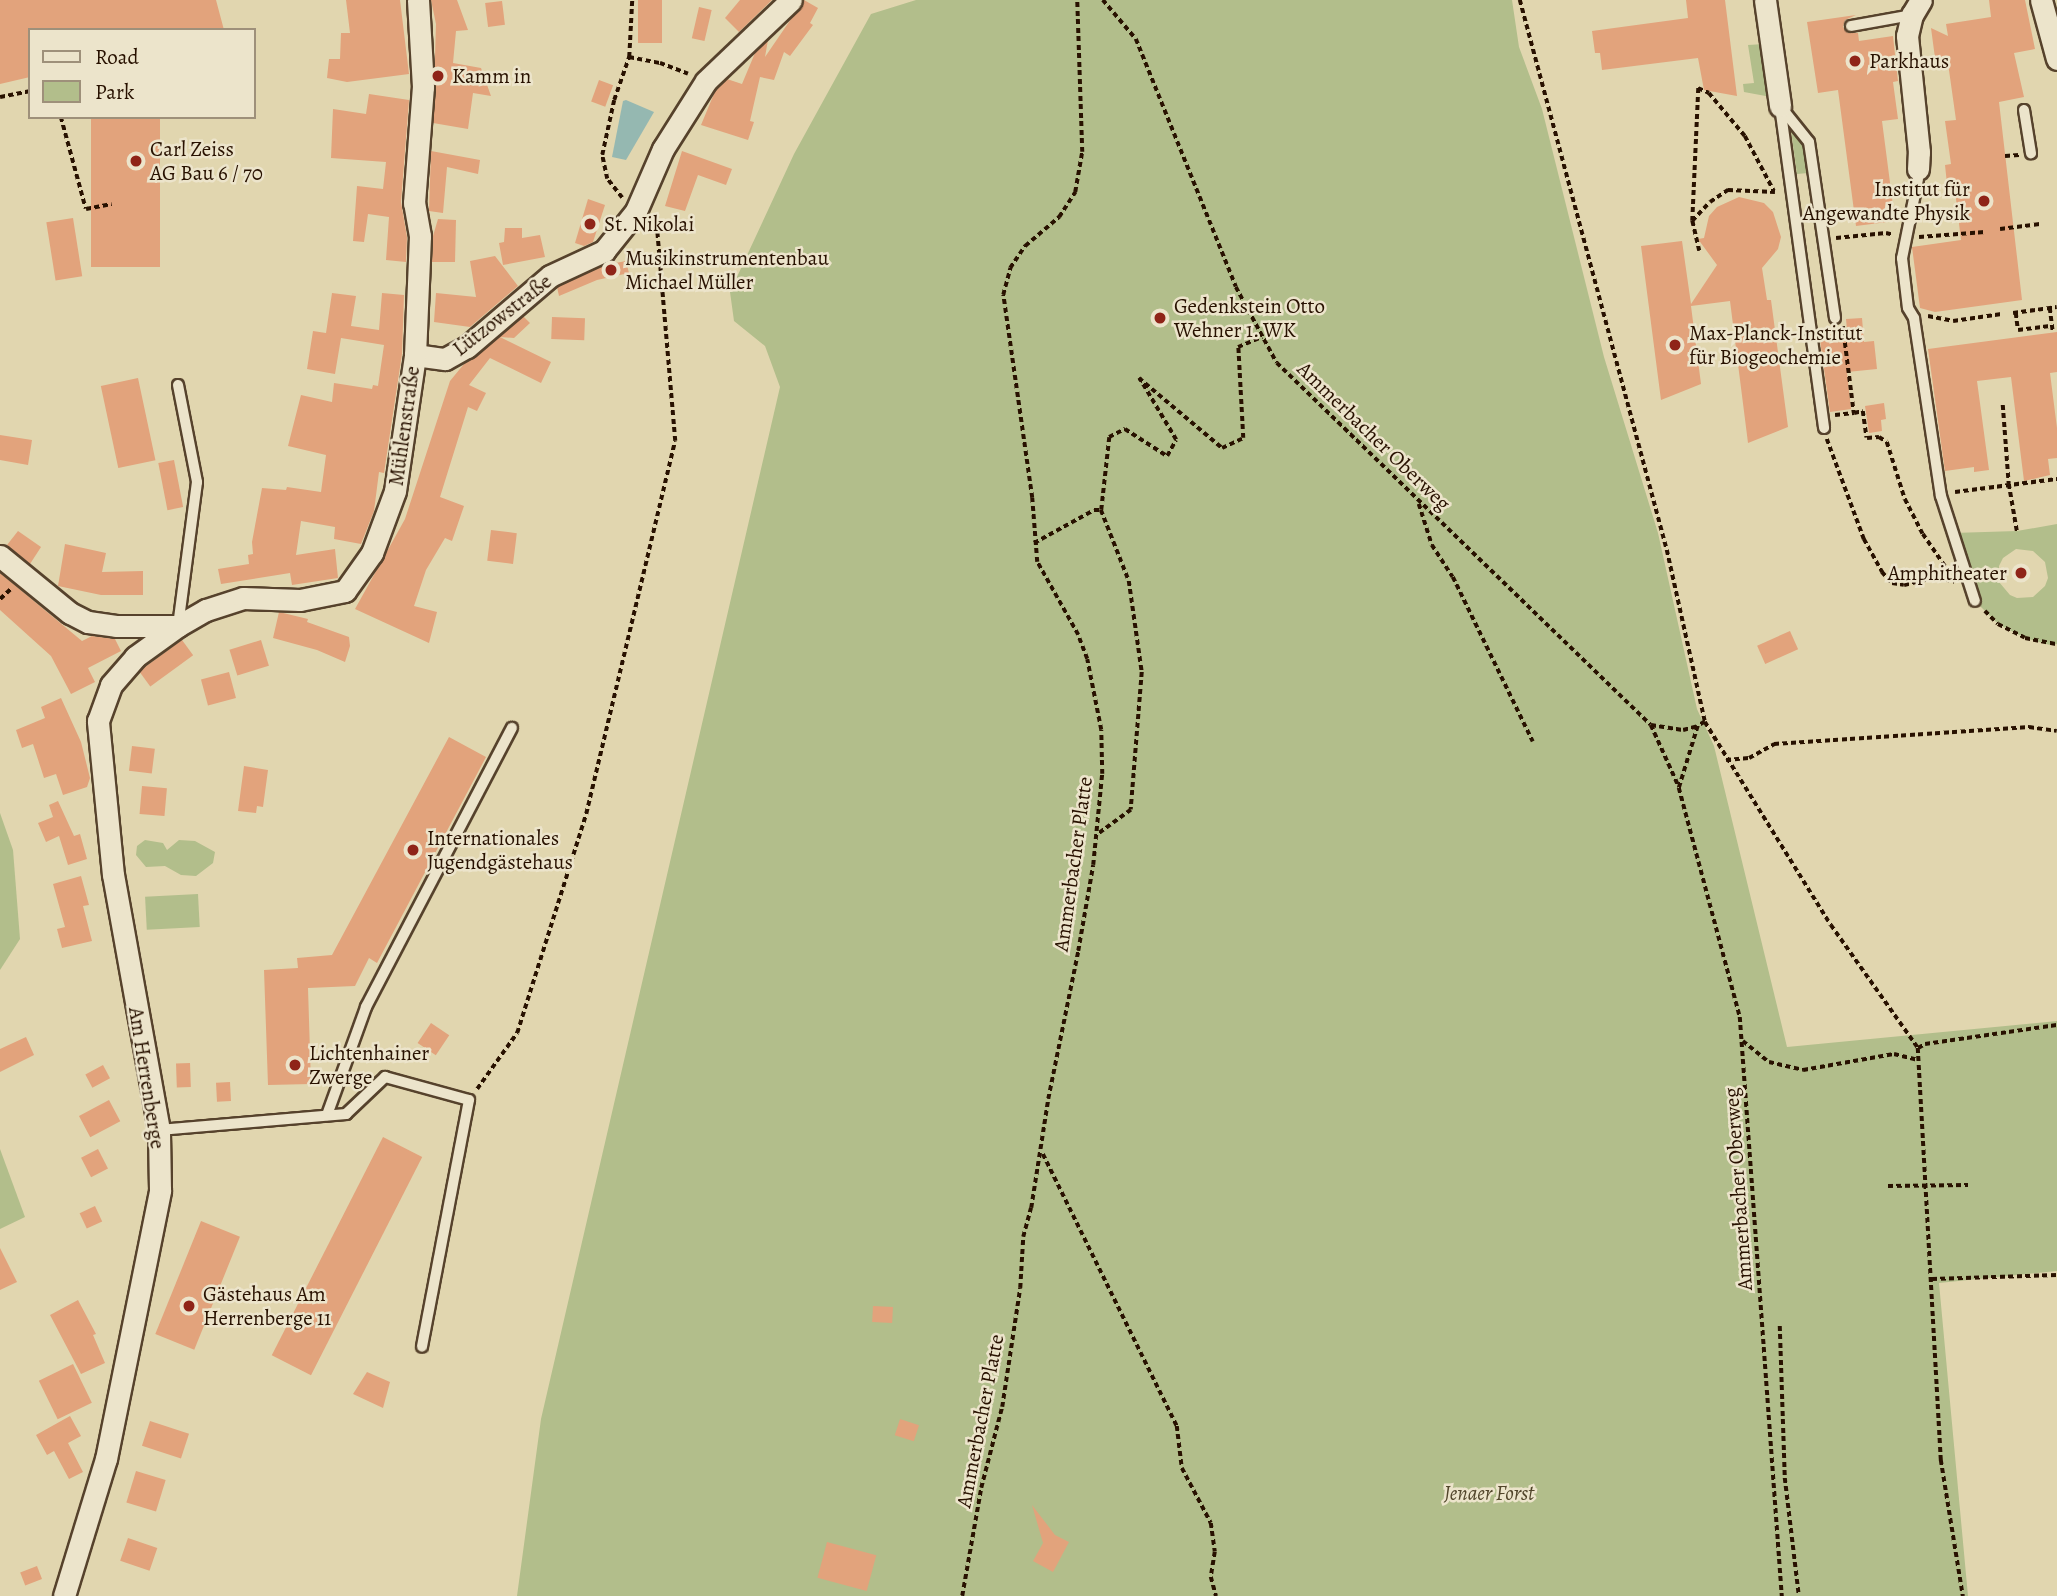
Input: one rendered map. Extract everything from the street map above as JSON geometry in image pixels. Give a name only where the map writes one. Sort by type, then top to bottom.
[{"type":"street","name":"Mühlenstraße","points":[[178,626],[206,610],[243,598],[300,600],[345,591],[372,553],[396,491],[415,355],[419,236],[414,203],[423,87],[418,0]]},
{"type":"street","name":"Lützowstraße","points":[[415,355],[445,359],[467,347],[550,276],[604,251],[636,211],[663,149],[706,81],[791,0]]},
{"type":"street","points":[[1765,0],[1780,106]]},
{"type":"street","points":[[2042,0],[2056,54]]},
{"type":"street","points":[[1916,7],[1907,36],[1919,152],[1918,174]]},
{"type":"street","points":[[0,556],[71,612],[88,622],[116,626],[178,626]]},
{"type":"street","points":[[116,626],[135,657]]},
{"type":"street","name":"Am Herrenberge","points":[[64,1596],[93,1509],[125,1372],[157,1210],[159,1130],[113,875],[98,721],[111,685],[135,657],[178,626]]},
{"type":"lane","points":[[1851,26],[1916,7]]},
{"type":"lane","points":[[1780,106],[1824,428]]},
{"type":"lane","points":[[1780,106],[1809,142],[1835,318]]},
{"type":"lane","points":[[2024,110],[2031,153]]},
{"type":"lane","points":[[1918,174],[1902,258],[1908,308],[1913,318],[1941,496],[1975,601]]},
{"type":"lane","points":[[178,385],[197,482],[178,626]]},
{"type":"lane","points":[[327,1115],[366,1007],[512,728]]},
{"type":"lane","points":[[159,1130],[346,1114],[385,1077],[469,1100],[422,1347]]},
{"type":"path","points":[[469,1100],[517,1033],[586,814],[675,440],[657,229],[625,202],[607,179],[602,155],[614,100],[629,57],[632,0]]},
{"type":"path","name":"Ammerbacher Platte","points":[[962,1596],[981,1488],[1003,1407],[1020,1288],[1023,1237],[1042,1152],[1048,1099],[1078,951],[1097,835],[1102,774],[1101,730],[1094,686],[1078,635],[1037,562],[1032,498],[1003,295],[1010,268],[1025,246],[1059,217],[1075,192],[1082,152],[1077,0]]},
{"type":"path","name":"Ammerbacher Oberweg","points":[[1103,0],[1136,38],[1236,287],[1276,363],[1651,725],[1679,788],[1740,1017],[1782,1596]]},
{"type":"path","points":[[1520,0],[1667,550],[1705,722],[1726,760],[1831,926],[1918,1048],[1941,1460],[1963,1596]]},
{"type":"path","points":[[629,57],[660,63],[706,81]]},
{"type":"path","points":[[1699,251],[1692,221],[1698,88],[1709,93],[1745,136],[1774,191]]},
{"type":"path","points":[[0,97],[28,91]]},
{"type":"path","points":[[62,119],[86,209],[112,204]]},
{"type":"path","points":[[1692,221],[1710,202],[1728,190],[1774,191],[1792,202]]},
{"type":"path","points":[[2000,229],[2040,224]]},
{"type":"path","points":[[1907,238],[1984,232]]},
{"type":"path","points":[[1823,240],[1886,233]]},
{"type":"path","points":[[2052,326],[2018,330],[2015,313],[2057,307]]},
{"type":"path","points":[[2050,308],[2053,332]]},
{"type":"path","points":[[1924,315],[1953,321],[2002,314]]},
{"type":"path","points":[[1835,318],[1844,326],[1854,412]]},
{"type":"path","points":[[1097,835],[1131,810],[1142,672],[1129,581],[1101,510],[1109,437],[1125,429],[1167,456],[1176,440],[1139,378],[1222,447],[1243,438],[1238,347],[1262,337]]},
{"type":"path","points":[[2003,405],[2009,484],[2017,531]]},
{"type":"path","points":[[1832,456],[1864,539],[1882,572],[1892,583],[1905,585],[1937,577],[1959,585],[1923,534],[1905,499],[1887,442],[1879,437],[1867,438],[1863,411],[1846,414]]},
{"type":"path","points":[[1967,489],[2057,479]]},
{"type":"path","points":[[1419,502],[1432,545],[1452,577],[1533,742]]},
{"type":"path","points":[[1034,543],[1094,510],[1101,510]]},
{"type":"path","points":[[0,599],[13,586]]},
{"type":"path","points":[[1975,601],[1998,624],[2025,638],[2057,644]]},
{"type":"path","points":[[1651,725],[1683,730],[1705,722]]},
{"type":"path","points":[[1679,788],[1698,726]]},
{"type":"path","points":[[1726,760],[1749,758],[1774,744],[1800,741],[2029,727],[2057,731]]},
{"type":"path","points":[[1918,1048],[1924,1044],[2057,1024]]},
{"type":"path","points":[[1742,1041],[1769,1062],[1803,1070],[1894,1054],[1918,1060]]},
{"type":"path","points":[[1042,1152],[1177,1426],[1182,1468],[1211,1523],[1215,1552],[1211,1577],[1216,1596]]},
{"type":"path","points":[[1888,1186],[1968,1185]]},
{"type":"path","points":[[1932,1279],[2057,1275]]},
{"type":"path","points":[[1780,1326],[1784,1478],[1799,1596]]},
{"type":"green space","name":"Jenaer Forst","points":[[916,0],[1512,0],[1519,47],[1542,109],[1604,357],[1658,533],[1697,709],[1714,746],[1787,1047],[2057,1021],[2057,1271],[1939,1283],[1968,1596],[517,1596],[541,1419],[780,387],[765,346],[734,321],[730,292],[794,154],[871,14]]},
{"type":"green space","points":[[1764,44],[1771,97],[1744,92],[1743,84],[1754,83],[1748,45]]},
{"type":"green space","points":[[1791,131],[1800,137],[1805,149],[1808,173],[1797,174]]},
{"type":"green space","points":[[2057,524],[2057,644],[2050,645],[2025,638],[1998,624],[1975,601],[1953,533],[2017,531]],"holes":[[[2016,549],[2033,551],[2045,562],[2048,578],[2045,586],[2033,597],[2017,598],[2010,595],[1999,582],[1999,566],[2003,558]]]},
{"type":"green space","points":[[0,813],[13,850],[20,939],[0,970]]},
{"type":"green space","points":[[145,840],[163,843],[167,850],[179,840],[195,841],[215,852],[213,863],[196,876],[181,875],[165,866],[146,867],[136,855],[137,846]]},
{"type":"green space","points":[[198,894],[200,927],[147,930],[145,897]]},
{"type":"green space","points":[[0,1149],[25,1217],[0,1229]]},
{"type":"water","points":[[623,101],[654,112],[626,160],[612,157]]},
{"type":"building","points":[[0,0],[216,0],[223,28],[28,28],[28,77],[0,84]]},
{"type":"building","points":[[346,0],[400,0],[409,74],[347,82],[327,78],[329,59],[340,59],[341,33],[350,33]]},
{"type":"building","points":[[431,0],[457,0],[468,30],[456,31],[453,63],[481,68],[491,96],[473,93],[468,129],[433,123],[436,24]]},
{"type":"building","points":[[638,0],[662,0],[662,43],[638,43]]},
{"type":"building","points":[[740,0],[772,0],[739,32],[725,18]]},
{"type":"building","points":[[804,0],[818,8],[810,23],[813,25],[790,56],[784,52],[774,80],[760,77],[750,121],[754,122],[748,140],[701,125],[716,89],[727,79],[742,84],[755,53],[768,40],[765,57]]},
{"type":"building","points":[[1686,0],[1725,0],[1737,96],[1704,90],[1698,58],[1602,70],[1600,53],[1595,53],[1592,31],[1688,18]]},
{"type":"building","points":[[1989,0],[2025,0],[2035,49],[2014,53],[2024,97],[1999,102],[2022,300],[1935,312],[1920,308],[1912,247],[1961,240],[1954,183],[1947,184],[1945,165],[1951,164],[1945,121],[1956,120],[1947,56],[1935,58],[1931,28],[1948,36],[1946,24],[1991,17]]},
{"type":"building","points":[[502,1],[505,25],[488,27],[485,3]]},
{"type":"building","points":[[699,7],[712,10],[704,41],[692,38]]},
{"type":"building","points":[[1856,15],[1845,20],[1843,27],[1848,33],[1858,33],[1859,41],[1893,36],[1898,81],[1893,82],[1898,119],[1882,121],[1895,221],[1856,226],[1838,90],[1818,93],[1807,22]]},
{"type":"building","points":[[599,80],[613,85],[605,107],[591,102]]},
{"type":"building","points":[[369,94],[409,100],[401,202],[407,237],[406,262],[386,260],[389,217],[368,214],[364,242],[353,241],[357,186],[383,189],[386,162],[331,158],[333,109],[366,114]]},
{"type":"building","name":"Carl Zeiss AG Bau 6 / 70","points":[[91,119],[160,119],[160,267],[91,267]]},
{"type":"building","points":[[431,151],[480,160],[478,174],[447,167],[443,213],[429,211]]},
{"type":"building","points":[[682,151],[732,169],[726,185],[698,175],[685,211],[665,206]]},
{"type":"building","name":"Max-Planck-Institut für Biogeochemie","points":[[1739,197],[1764,203],[1773,212],[1781,237],[1778,249],[1762,268],[1767,300],[1771,300],[1788,427],[1748,443],[1730,301],[1691,306],[1701,384],[1661,400],[1641,246],[1682,241],[1691,304],[1717,265],[1698,239],[1704,238],[1709,216],[1717,207]]},
{"type":"building","name":"St. Nikolai","points":[[588,199],[605,205],[593,242],[584,246],[575,243]]},
{"type":"building","points":[[73,218],[82,276],[56,280],[46,222]]},
{"type":"building","points":[[438,219],[456,220],[455,262],[432,262],[433,236]]},
{"type":"building","points":[[505,228],[522,228],[522,238],[540,235],[545,257],[503,265],[499,243],[504,242]]},
{"type":"building","points":[[495,256],[518,286],[470,327],[434,322],[436,293],[476,297],[470,261]]},
{"type":"building","points":[[626,261],[629,273],[597,280],[559,296],[557,287],[605,265]]},
{"type":"building","points":[[332,293],[356,296],[351,326],[379,330],[382,293],[404,295],[402,354],[384,473],[379,472],[374,511],[361,544],[334,539],[335,527],[301,521],[296,555],[335,549],[338,578],[292,585],[290,573],[221,584],[218,569],[249,564],[248,555],[253,554],[252,542],[262,488],[286,490],[287,487],[321,492],[326,455],[288,446],[301,395],[332,402],[334,383],[372,389],[373,385],[378,386],[384,345],[341,338],[335,374],[307,369],[313,331],[326,333]]},
{"type":"building","points":[[523,316],[530,323],[514,338],[500,337],[551,362],[541,383],[490,358],[469,385],[486,393],[477,411],[468,407],[440,497],[464,506],[452,541],[445,538],[426,570],[414,606],[437,612],[429,643],[355,609],[405,519],[450,381],[464,364]]},
{"type":"building","points":[[552,317],[585,318],[584,340],[551,339]]},
{"type":"building","points":[[1862,318],[1864,342],[1874,341],[1877,369],[1847,372],[1851,409],[1830,412],[1819,333],[1847,330],[1846,319]]},
{"type":"building","points":[[2057,332],[2057,372],[2050,373],[2057,428],[2057,458],[2048,459],[2050,475],[2024,481],[2011,377],[1977,381],[1989,470],[1974,472],[1974,467],[1945,471],[1928,349]]},
{"type":"building","points":[[138,378],[155,460],[118,468],[101,386]]},
{"type":"building","points":[[1884,403],[1886,419],[1881,420],[1882,431],[1869,433],[1865,406]]},
{"type":"building","points":[[0,435],[32,440],[28,465],[0,460]]},
{"type":"building","points":[[174,460],[183,507],[167,510],[158,463]]},
{"type":"building","points":[[491,530],[517,533],[513,564],[487,561]]},
{"type":"building","points":[[18,531],[41,547],[30,564],[7,545]]},
{"type":"building","points":[[65,544],[106,553],[102,572],[143,571],[143,595],[101,595],[58,586]]},
{"type":"building","points":[[0,573],[82,641],[92,636],[115,639],[121,651],[88,668],[95,682],[71,694],[51,656],[0,610]]},
{"type":"building","points":[[279,612],[308,619],[307,622],[349,637],[350,646],[345,662],[317,650],[273,638]]},
{"type":"building","points":[[1790,631],[1798,649],[1765,664],[1757,646]]},
{"type":"building","points":[[182,640],[193,655],[150,687],[139,671]]},
{"type":"building","points":[[261,640],[269,666],[237,675],[229,650]]},
{"type":"building","points":[[229,672],[236,698],[208,706],[201,680]]},
{"type":"building","points":[[61,698],[81,742],[90,778],[87,787],[63,795],[56,774],[44,778],[33,744],[22,748],[16,730],[45,718],[41,707]]},
{"type":"building","name":"Internationales Jugendgästehaus","points":[[449,737],[486,757],[377,963],[369,958],[355,986],[308,988],[311,1084],[268,1085],[264,970],[298,968],[297,958],[332,955]]},
{"type":"building","points":[[132,746],[155,749],[152,774],[129,771]]},
{"type":"building","points":[[244,766],[268,770],[263,807],[257,806],[256,813],[238,811]]},
{"type":"building","points":[[142,786],[167,788],[164,816],[140,814]]},
{"type":"building","points":[[58,801],[74,836],[80,834],[87,859],[68,865],[59,836],[46,842],[38,823],[53,817],[49,805]]},
{"type":"building","points":[[81,876],[89,905],[83,906],[92,941],[62,948],[57,929],[65,927],[53,884]]},
{"type":"building","points":[[431,1023],[449,1035],[436,1055],[418,1043]]},
{"type":"building","points":[[26,1037],[34,1055],[0,1072],[0,1049]]},
{"type":"building","points":[[176,1063],[190,1063],[191,1087],[177,1087]]},
{"type":"building","points":[[103,1065],[110,1078],[92,1088],[85,1074]]},
{"type":"building","points":[[230,1082],[231,1101],[217,1102],[216,1083]]},
{"type":"building","points":[[109,1100],[120,1121],[90,1137],[79,1116]]},
{"type":"building","points":[[383,1137],[422,1157],[311,1375],[272,1355]]},
{"type":"building","points":[[98,1149],[108,1169],[91,1177],[81,1158]]},
{"type":"building","points":[[95,1206],[102,1221],[87,1229],[80,1213]]},
{"type":"building","name":"Gästehaus Am Herrenberge 11","points":[[201,1221],[240,1237],[194,1350],[155,1334]]},
{"type":"building","points":[[0,1248],[17,1282],[0,1290]]},
{"type":"building","points":[[78,1300],[96,1334],[93,1335],[105,1363],[81,1374],[50,1315]]},
{"type":"building","points":[[873,1306],[893,1307],[892,1323],[872,1322]]},
{"type":"building","points":[[73,1364],[92,1403],[58,1419],[39,1381]]},
{"type":"building","points":[[367,1372],[390,1382],[383,1408],[353,1394]]},
{"type":"building","points":[[70,1416],[81,1436],[68,1443],[83,1472],[69,1479],[54,1451],[47,1455],[36,1435]]},
{"type":"building","points":[[900,1419],[919,1425],[914,1441],[895,1435]]},
{"type":"building","points":[[150,1421],[189,1434],[181,1458],[142,1446]]},
{"type":"building","points":[[136,1471],[166,1480],[156,1512],[126,1503]]},
{"type":"building","points":[[1032,1505],[1055,1535],[1069,1542],[1053,1572],[1033,1561],[1043,1543]]},
{"type":"building","points":[[128,1538],[157,1548],[149,1571],[120,1561]]},
{"type":"building","points":[[827,1542],[876,1555],[867,1591],[817,1578]]},
{"type":"building","points":[[37,1566],[42,1579],[25,1586],[20,1572]]},
{"type":"place","name":"Parkhaus","points":[[1855,61]]},
{"type":"place","name":"Kamm in","points":[[438,76]]},
{"type":"place","name":"Carl Zeiss AG Bau 6 / 70","points":[[136,161]]},
{"type":"place","name":"Institut für Angewandte Physik","points":[[1984,201]]},
{"type":"place","name":"St. Nikolai","points":[[590,224]]},
{"type":"place","name":"Musikinstrumentenbau Michael Müller","points":[[611,270]]},
{"type":"place","name":"Gedenkstein Otto Wehner 1. WK","points":[[1160,318]]},
{"type":"place","name":"Max-Planck-Institut für Biogeochemie","points":[[1675,345]]},
{"type":"place","name":"Amphitheater","points":[[2021,573]]},
{"type":"place","name":"Internationales Jugendgästehaus","points":[[413,850]]},
{"type":"place","name":"Lichtenhainer Zwerge","points":[[295,1065]]},
{"type":"place","name":"Gästehaus Am Herrenberge 11","points":[[189,1306]]}]
